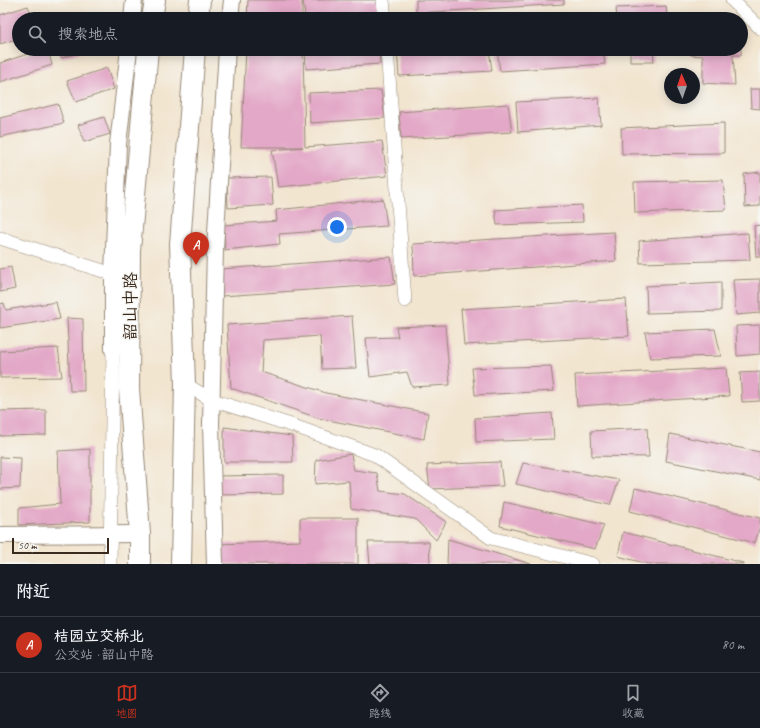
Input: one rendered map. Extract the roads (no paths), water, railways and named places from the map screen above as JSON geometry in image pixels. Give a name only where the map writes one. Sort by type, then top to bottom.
[{"type":"main road","points":[[153,12],[154,0]]},
{"type":"main road","points":[[199,12],[200,0]]},
{"type":"main road","name":"韶山中路","points":[[140,564],[140,534],[130,389],[130,314],[121,276],[130,250],[147,56]]},
{"type":"main road","points":[[181,564],[185,384],[180,244],[194,56]]},
{"type":"street","points":[[133,12],[134,0]]},
{"type":"street","points":[[231,12],[232,0]]},
{"type":"street","points":[[383,0],[384,12]]},
{"type":"street","points":[[732,0],[744,12]]},
{"type":"street","points":[[748,16],[760,28]]},
{"type":"street","points":[[110,564],[113,350],[121,276],[118,144],[128,56]]},
{"type":"street","points":[[215,564],[212,400],[215,249],[227,56]]},
{"type":"street","points":[[388,56],[405,301]]},
{"type":"street","points":[[0,238],[121,276]]},
{"type":"street","points":[[113,350],[130,314]]},
{"type":"street","points":[[185,384],[212,400],[294,426],[376,455],[491,538],[593,564]]},
{"type":"street","points":[[0,535],[140,534]]},
{"type":"place","name":"桔园立交桥北","points":[[196,265]]}]
